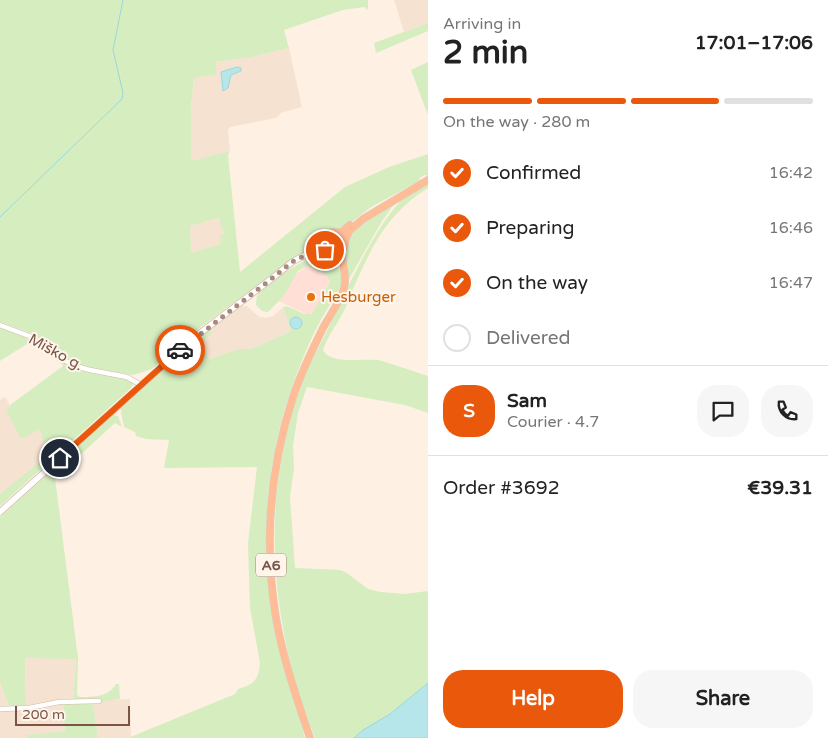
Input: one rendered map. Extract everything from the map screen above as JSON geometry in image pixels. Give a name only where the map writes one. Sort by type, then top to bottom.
[{"type":"highway","points":[[346,281],[338,260],[323,247],[323,240],[330,233],[337,233],[346,229],[374,207],[428,180]]},
{"type":"highway","points":[[346,281],[342,251],[349,231],[362,219],[410,189]]},
{"type":"highway","points":[[337,233],[345,241]]},
{"type":"highway","points":[[329,253],[336,254],[342,251]]},
{"type":"highway","name":"A6","points":[[309,735],[276,619],[271,564],[272,505],[280,445],[293,397],[312,350],[342,293],[346,281]]},
{"type":"main road","points":[[0,512],[195,337],[292,262],[317,249],[323,240]]},
{"type":"main road","points":[[275,276],[310,256],[320,252],[329,253]]},
{"type":"street","name":"Miško g.","points":[[0,325],[29,336],[72,365],[127,377],[141,384]]},
{"type":"street","points":[[0,709],[29,708],[49,703],[99,701]]},
{"type":"shaded area","points":[[394,0],[428,0],[428,23],[404,32]]},
{"type":"shaded area","points":[[289,48],[302,107],[281,113],[276,118],[230,127],[228,130],[230,151],[191,162],[191,107],[194,78],[215,62],[252,57]]},
{"type":"shaded area","points":[[220,218],[224,235],[221,244],[191,254],[190,226]]},
{"type":"shaded area","points":[[307,266],[327,276],[330,281],[314,312],[308,315],[279,301],[296,274]]},
{"type":"shaded area","points":[[242,306],[247,306],[258,316],[265,318],[273,316],[283,307],[291,331],[251,349],[238,349],[209,359],[202,342],[212,334],[209,329]]},
{"type":"shaded area","points":[[5,397],[11,407],[6,410],[21,438],[40,429],[47,456],[0,494],[0,400]]},
{"type":"shaded area","points":[[25,658],[76,658],[73,703],[63,704],[65,731],[27,735],[27,738],[0,738],[0,682],[9,707],[26,706]]},
{"type":"shaded area","points":[[130,699],[131,738],[98,738],[93,703]]},
{"type":"green space","points":[[0,0],[368,0],[368,10],[364,7],[343,10],[284,30],[289,48],[252,57],[215,62],[217,74],[194,78],[191,107],[191,161],[230,151],[228,155],[240,272],[345,187],[389,167],[428,154],[428,176],[424,175],[419,181],[371,207],[343,229],[329,230],[318,245],[291,260],[189,336],[152,369],[133,375],[84,367],[71,361],[30,333],[0,322]],"holes":[[[219,218],[224,234],[220,236],[221,244],[191,253],[190,226]]]},
{"type":"green space","points":[[428,23],[428,31],[376,53],[374,43]]},
{"type":"green space","points":[[428,62],[428,115],[411,70]]},
{"type":"green space","points":[[428,184],[428,188],[401,209],[381,233],[323,350],[333,358],[382,361],[428,376],[428,413],[405,405],[307,387],[298,413],[293,446],[294,468],[290,497],[295,568],[340,570],[368,589],[381,592],[404,594],[428,591],[428,683],[390,714],[363,730],[354,738],[315,738],[292,670],[278,598],[275,563],[275,527],[282,457],[290,421],[305,375],[360,262],[396,206],[407,195]]},
{"type":"green space","points":[[397,200],[382,221],[349,279],[344,253],[347,239],[352,230]]},
{"type":"green space","points":[[334,235],[340,237],[342,243],[340,249],[334,251],[328,249],[326,243],[328,237]]},
{"type":"green space","points":[[324,254],[337,265],[341,272],[342,281],[309,343],[286,406],[272,468],[266,531],[269,594],[276,638],[305,738],[128,738],[235,694],[238,689],[254,681],[258,674],[260,663],[250,608],[248,543],[257,467],[164,468],[169,440],[146,439],[136,436],[135,432],[124,427],[121,408],[209,329],[212,334],[202,342],[209,359],[238,349],[251,349],[291,331],[283,307],[287,306],[304,314],[312,314],[329,284],[330,281],[327,276],[307,266],[298,271],[283,297],[268,312],[262,311],[256,305],[257,295],[289,270],[309,259]]},
{"type":"green space","points":[[0,327],[31,340],[49,354],[79,370],[128,379],[134,383],[130,389],[0,506],[0,494],[47,456],[40,429],[21,439],[6,410],[11,407],[10,405],[63,366],[30,342],[0,361]]},
{"type":"green space","points":[[113,415],[118,416],[122,427],[115,423],[55,478],[78,658],[77,694],[79,697],[90,697],[105,694],[116,684],[119,684],[120,699],[93,703],[98,738],[27,738],[27,735],[65,731],[63,703],[73,703],[76,659],[25,658],[26,707],[9,707],[0,682],[0,517]]},
{"type":"water","points":[[237,67],[241,68],[241,71],[231,75],[228,88],[223,91],[221,72]]},
{"type":"water","points":[[294,317],[298,317],[302,323],[298,329],[294,329],[290,325],[290,321]]},
{"type":"water","points":[[428,683],[428,738],[354,738],[363,730],[390,714]]},
{"type":"waterway","points":[[0,217],[122,99],[123,93],[113,50],[123,0]]},
{"type":"way so far","points":[[180,350],[292,262],[317,249],[323,240],[325,250]]},
{"type":"place","name":"Hesburger","points":[[311,297]]},
{"type":"route","points":[[60,458],[180,350]]}]
